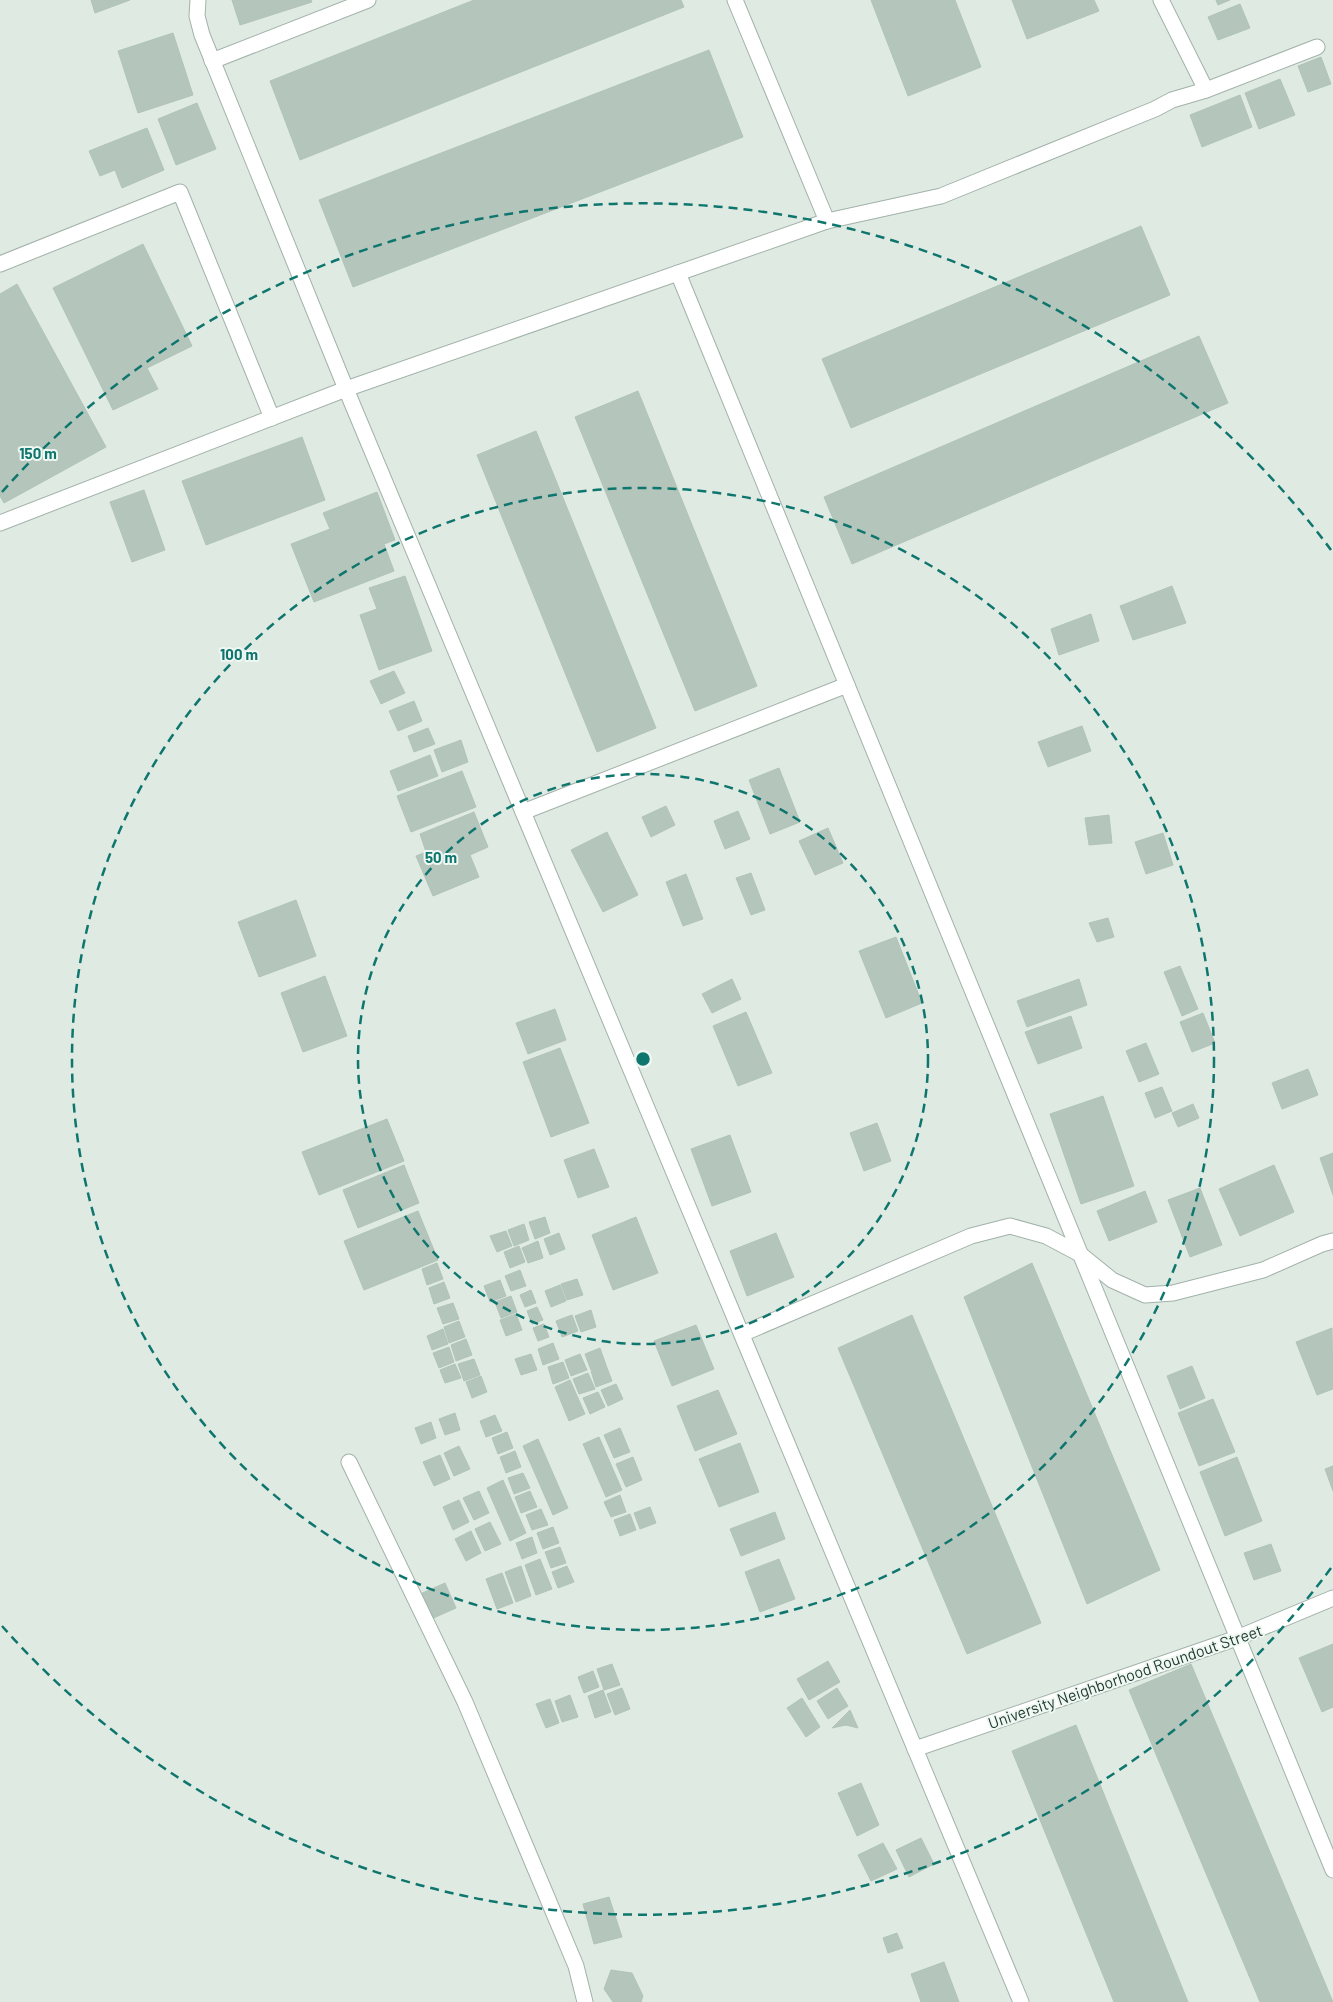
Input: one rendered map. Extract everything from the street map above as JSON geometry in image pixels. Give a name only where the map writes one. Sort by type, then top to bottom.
[{"type":"street","points":[[198,0],[197,16],[212,61],[346,389],[1021,2002]]},
{"type":"street","points":[[212,61],[368,0]]},
{"type":"street","points":[[735,0],[827,221]]},
{"type":"street","points":[[1161,0],[1206,90]]},
{"type":"street","points":[[0,523],[346,389],[827,221],[941,196],[1155,109],[1172,100],[1206,90],[1317,47]]},
{"type":"street","points":[[0,264],[180,192],[272,418]]},
{"type":"street","points":[[678,273],[1333,1870]]},
{"type":"street","points":[[523,812],[847,685]]},
{"type":"street","points":[[742,1334],[971,1236],[1010,1226],[1046,1236],[1080,1254],[1112,1280],[1144,1295],[1173,1293],[1263,1270],[1322,1244],[1333,1242]]},
{"type":"street","points":[[349,1462],[465,1702],[576,1966],[585,2002]]},
{"type":"street","name":"University Neighborhood Roundout Street","points":[[915,1749],[1237,1638],[1333,1598]]},
{"type":"building","points":[[91,0],[130,0],[95,13]]},
{"type":"building","points":[[232,0],[311,0],[312,2],[240,25]]},
{"type":"building","points":[[474,0],[681,0],[684,7],[300,160],[270,81]]},
{"type":"building","points":[[871,0],[955,0],[981,67],[908,96]]},
{"type":"building","points":[[1012,0],[1094,0],[1099,11],[1027,39]]},
{"type":"building","points":[[1216,0],[1230,0],[1218,5]]},
{"type":"building","points":[[1240,4],[1250,28],[1218,40],[1208,17]]},
{"type":"building","points":[[173,33],[193,95],[138,113],[118,51]]},
{"type":"building","points":[[709,50],[743,137],[353,287],[319,200]]},
{"type":"building","points":[[1321,57],[1331,84],[1308,92],[1298,66]]},
{"type":"building","points":[[1280,79],[1295,115],[1259,129],[1245,93]]},
{"type":"building","points":[[1240,95],[1252,127],[1202,147],[1190,115]]},
{"type":"building","points":[[197,103],[216,149],[176,165],[158,119]]},
{"type":"building","points":[[147,128],[164,170],[122,188],[115,170],[100,176],[89,151]]},
{"type":"building","points":[[1141,226],[1170,295],[851,428],[822,359]]},
{"type":"building","points":[[143,244],[192,346],[147,368],[158,389],[113,410],[53,288]]},
{"type":"building","points":[[17,284],[106,447],[4,503],[0,496],[0,294]]},
{"type":"building","points":[[1199,336],[1228,403],[852,564],[824,497]]},
{"type":"building","points":[[638,391],[757,686],[695,711],[575,417]]},
{"type":"building","points":[[536,431],[656,728],[597,752],[477,455]]},
{"type":"building","points":[[302,437],[325,500],[206,545],[182,481]]},
{"type":"building","points":[[144,490],[165,550],[132,562],[110,502]]},
{"type":"building","points":[[377,492],[395,540],[384,544],[394,571],[314,602],[291,544],[330,529],[323,513]]},
{"type":"building","points":[[405,576],[432,651],[379,670],[360,615],[377,609],[369,588]]},
{"type":"building","points":[[1172,586],[1186,623],[1133,640],[1120,606]]},
{"type":"building","points":[[1091,614],[1099,641],[1059,655],[1051,629]]},
{"type":"building","points":[[394,671],[405,693],[381,704],[370,681]]},
{"type":"building","points":[[414,701],[422,721],[398,731],[389,711]]},
{"type":"building","points":[[1082,726],[1091,751],[1048,767],[1038,742]]},
{"type":"building","points":[[428,728],[435,744],[414,752],[408,736]]},
{"type":"building","points":[[461,740],[468,762],[442,772],[434,750]]},
{"type":"building","points":[[430,755],[438,776],[398,791],[390,771]]},
{"type":"building","points":[[779,768],[800,822],[770,834],[749,780]]},
{"type":"building","points":[[462,771],[476,807],[411,832],[397,796]]},
{"type":"building","points":[[666,806],[675,825],[651,837],[642,817]]},
{"type":"building","points":[[738,811],[750,839],[725,849],[714,821]]},
{"type":"building","points":[[474,812],[488,847],[470,855],[479,877],[433,896],[416,856],[426,852],[420,834]]},
{"type":"building","points":[[1109,815],[1112,843],[1089,845],[1085,818]]},
{"type":"building","points":[[828,828],[843,863],[815,875],[799,841]]},
{"type":"building","points":[[607,832],[638,895],[603,912],[571,850]]},
{"type":"building","points":[[1163,833],[1173,865],[1146,874],[1135,842]]},
{"type":"building","points":[[751,873],[765,910],[751,915],[736,878]]},
{"type":"building","points":[[686,874],[703,919],[683,926],[666,882]]},
{"type":"building","points":[[296,900],[316,956],[259,977],[238,922]]},
{"type":"building","points":[[1108,918],[1114,937],[1097,942],[1089,923]]},
{"type":"building","points":[[896,937],[922,1003],[886,1018],[859,951]]},
{"type":"building","points":[[1180,966],[1198,1009],[1182,1016],[1164,972]]},
{"type":"building","points":[[325,976],[347,1036],[303,1052],[281,993]]},
{"type":"building","points":[[732,979],[741,999],[712,1013],[702,994]]},
{"type":"building","points":[[1079,979],[1087,1005],[1027,1027],[1017,1001]]},
{"type":"building","points":[[555,1009],[566,1040],[528,1054],[516,1023]]},
{"type":"building","points":[[746,1012],[772,1073],[738,1086],[713,1026]]},
{"type":"building","points":[[1203,1013],[1215,1043],[1192,1052],[1180,1022]]},
{"type":"building","points":[[1071,1016],[1082,1048],[1038,1064],[1025,1032]]},
{"type":"building","points":[[1146,1043],[1159,1074],[1139,1082],[1126,1051]]},
{"type":"building","points":[[560,1048],[589,1123],[551,1137],[523,1062]]},
{"type":"building","points":[[1308,1069],[1318,1095],[1282,1109],[1272,1083]]},
{"type":"building","points":[[1162,1087],[1172,1111],[1155,1118],[1145,1093]]},
{"type":"building","points":[[1103,1096],[1134,1186],[1081,1204],[1050,1114]]},
{"type":"building","points":[[1193,1104],[1199,1118],[1178,1127],[1172,1113]]},
{"type":"building","points":[[387,1119],[404,1161],[319,1195],[302,1152]]},
{"type":"building","points":[[877,1123],[891,1161],[864,1171],[850,1133]]},
{"type":"building","points":[[730,1135],[751,1192],[712,1206],[691,1149]]},
{"type":"building","points":[[594,1149],[609,1187],[578,1198],[564,1160]]},
{"type":"building","points":[[1333,1153],[1333,1195],[1320,1158]]},
{"type":"building","points":[[404,1165],[419,1203],[358,1228],[343,1190]]},
{"type":"building","points":[[1274,1165],[1294,1212],[1240,1236],[1219,1189]]},
{"type":"building","points":[[1200,1188],[1222,1245],[1190,1257],[1168,1200]]},
{"type":"building","points":[[1145,1191],[1157,1222],[1109,1241],[1097,1211]]},
{"type":"building","points":[[418,1211],[438,1260],[364,1290],[344,1241]]},
{"type":"building","points":[[545,1217],[550,1233],[535,1239],[529,1222]]},
{"type":"building","points":[[636,1217],[658,1273],[613,1290],[592,1235]]},
{"type":"building","points":[[524,1224],[529,1240],[514,1246],[508,1230]]},
{"type":"building","points":[[506,1231],[512,1246],[497,1252],[490,1236]]},
{"type":"building","points":[[559,1233],[565,1249],[550,1255],[544,1239]]},
{"type":"building","points":[[776,1233],[794,1277],[747,1296],[730,1251]]},
{"type":"building","points":[[538,1241],[543,1258],[528,1263],[522,1248]]},
{"type":"building","points":[[519,1246],[525,1262],[510,1268],[504,1252]]},
{"type":"building","points":[[437,1263],[443,1279],[427,1285],[422,1269]]},
{"type":"building","points":[[1032,1263],[1160,1570],[1087,1604],[964,1297]]},
{"type":"building","points":[[520,1270],[526,1286],[511,1291],[505,1276]]},
{"type":"building","points":[[577,1279],[583,1295],[567,1300],[561,1284]]},
{"type":"building","points":[[500,1280],[506,1296],[490,1302],[484,1286]]},
{"type":"building","points":[[444,1282],[450,1298],[434,1304],[429,1288]]},
{"type":"building","points":[[560,1285],[566,1301],[551,1307],[545,1291]]},
{"type":"building","points":[[531,1290],[536,1303],[525,1307],[520,1295]]},
{"type":"building","points":[[511,1296],[517,1312],[501,1318],[495,1302]]},
{"type":"building","points":[[453,1303],[459,1319],[443,1324],[437,1308]]},
{"type":"building","points":[[537,1307],[543,1320],[532,1324],[527,1311]]},
{"type":"building","points":[[591,1310],[596,1327],[581,1332],[575,1316]]},
{"type":"building","points":[[516,1314],[522,1330],[506,1336],[500,1320]]},
{"type":"building","points":[[572,1315],[578,1331],[562,1337],[556,1321]]},
{"type":"building","points":[[912,1315],[1041,1623],[967,1654],[838,1348]]},
{"type":"building","points":[[459,1321],[465,1337],[449,1343],[444,1327]]},
{"type":"building","points":[[544,1324],[549,1337],[538,1341],[533,1328]]},
{"type":"building","points":[[696,1325],[714,1369],[672,1386],[654,1341]]},
{"type":"building","points":[[1332,1328],[1333,1389],[1317,1395],[1296,1342]]},
{"type":"building","points":[[443,1329],[448,1344],[432,1350],[427,1336]]},
{"type":"building","points":[[466,1339],[472,1355],[456,1361],[451,1345]]},
{"type":"building","points":[[553,1343],[559,1359],[543,1365],[538,1349]]},
{"type":"building","points":[[449,1347],[454,1362],[439,1368],[433,1353]]},
{"type":"building","points":[[600,1348],[606,1365],[591,1370],[585,1354]]},
{"type":"building","points":[[531,1354],[537,1370],[521,1375],[515,1359]]},
{"type":"building","points":[[580,1354],[587,1370],[571,1376],[565,1360]]},
{"type":"building","points":[[474,1359],[480,1375],[464,1381],[458,1364]]},
{"type":"building","points":[[563,1362],[569,1378],[553,1384],[548,1367]]},
{"type":"building","points":[[455,1364],[461,1378],[445,1383],[440,1370]]},
{"type":"building","points":[[606,1365],[612,1381],[596,1387],[591,1371]]},
{"type":"building","points":[[1192,1366],[1205,1398],[1180,1409],[1167,1376]]},
{"type":"building","points":[[588,1373],[595,1389],[579,1394],[573,1379]]},
{"type":"building","points":[[481,1376],[487,1392],[472,1398],[466,1382]]},
{"type":"building","points":[[570,1380],[585,1414],[569,1421],[555,1387]]},
{"type":"building","points":[[616,1384],[623,1399],[608,1406],[601,1390]]},
{"type":"building","points":[[718,1390],[737,1434],[695,1451],[677,1406]]},
{"type":"building","points":[[598,1392],[605,1407],[590,1414],[583,1398]]},
{"type":"building","points":[[1213,1399],[1235,1452],[1199,1466],[1178,1413]]},
{"type":"building","points":[[455,1413],[460,1430],[445,1435],[439,1419]]},
{"type":"building","points":[[495,1415],[502,1431],[486,1437],[480,1421]]},
{"type":"building","points":[[431,1422],[436,1438],[421,1444],[415,1428]]},
{"type":"building","points":[[620,1428],[630,1452],[614,1458],[604,1435]]},
{"type":"building","points":[[507,1432],[513,1448],[498,1454],[492,1438]]},
{"type":"building","points":[[599,1437],[622,1490],[606,1497],[583,1444]]},
{"type":"building","points":[[538,1439],[568,1508],[553,1515],[523,1446]]},
{"type":"building","points":[[740,1443],[759,1492],[719,1507],[699,1459]]},
{"type":"building","points":[[459,1446],[470,1469],[454,1476],[444,1453]]},
{"type":"building","points":[[515,1451],[521,1467],[506,1473],[500,1457]]},
{"type":"building","points":[[440,1455],[450,1479],[434,1486],[423,1462]]},
{"type":"building","points":[[633,1457],[642,1480],[626,1487],[616,1464]]},
{"type":"building","points":[[1237,1457],[1262,1521],[1225,1536],[1200,1472]]},
{"type":"building","points":[[1333,1466],[1333,1491],[1325,1469]]},
{"type":"building","points":[[523,1473],[530,1488],[514,1494],[508,1478]]},
{"type":"building","points":[[503,1480],[526,1533],[510,1541],[487,1488]]},
{"type":"building","points":[[479,1491],[489,1513],[474,1520],[463,1498]]},
{"type":"building","points":[[530,1491],[537,1507],[521,1513],[515,1497]]},
{"type":"building","points":[[620,1495],[626,1512],[611,1517],[604,1502]]},
{"type":"building","points":[[459,1500],[469,1522],[453,1530],[443,1507]]},
{"type":"building","points":[[650,1507],[656,1523],[640,1529],[634,1513]]},
{"type":"building","points":[[541,1509],[548,1525],[532,1530],[526,1515]]},
{"type":"building","points":[[775,1512],[785,1539],[741,1556],[730,1529]]},
{"type":"building","points":[[630,1514],[636,1530],[620,1536],[614,1520]]},
{"type":"building","points":[[490,1522],[501,1544],[485,1551],[475,1529]]},
{"type":"building","points":[[553,1527],[559,1543],[543,1549],[537,1533]]},
{"type":"building","points":[[471,1531],[481,1553],[466,1561],[455,1539]]},
{"type":"building","points":[[532,1537],[537,1553],[522,1559],[516,1543]]},
{"type":"building","points":[[1271,1544],[1281,1571],[1254,1580],[1244,1553]]},
{"type":"building","points":[[560,1547],[566,1563],[551,1568],[545,1552]]},
{"type":"building","points":[[540,1559],[552,1589],[536,1595],[525,1565]]},
{"type":"building","points":[[779,1559],[795,1599],[760,1612],[745,1572]]},
{"type":"building","points":[[521,1566],[531,1596],[516,1602],[505,1572]]},
{"type":"building","points":[[567,1566],[574,1582],[558,1588],[552,1572]]},
{"type":"building","points":[[502,1573],[513,1603],[497,1609],[486,1579]]},
{"type":"building","points":[[445,1583],[456,1608],[429,1620],[418,1595]]},
{"type":"building","points":[[1333,1644],[1333,1707],[1322,1712],[1299,1658]]},
{"type":"building","points":[[828,1661],[840,1682],[809,1700],[797,1679]]},
{"type":"building","points":[[612,1664],[620,1685],[604,1690],[597,1669]]},
{"type":"building","points":[[1191,1664],[1333,2002],[1260,2002],[1129,1690]]},
{"type":"building","points":[[593,1671],[599,1687],[584,1693],[578,1677]]},
{"type":"building","points":[[622,1688],[630,1709],[615,1715],[607,1694]]},
{"type":"building","points":[[837,1688],[848,1706],[828,1719],[817,1701]]},
{"type":"building","points":[[603,1690],[611,1712],[595,1718],[588,1696]]},
{"type":"building","points":[[570,1695],[578,1717],[562,1722],[555,1701]]},
{"type":"building","points":[[802,1698],[820,1727],[806,1737],[787,1708]]},
{"type":"building","points":[[550,1699],[559,1723],[546,1728],[536,1704]]},
{"type":"building","points":[[850,1710],[858,1728],[846,1725],[832,1728]]},
{"type":"building","points":[[1076,1725],[1188,2002],[1114,2002],[1012,1751]]},
{"type":"building","points":[[861,1783],[879,1825],[857,1836],[838,1793]]},
{"type":"building","points":[[921,1838],[934,1864],[909,1877],[896,1850]]},
{"type":"building","points":[[883,1843],[897,1869],[871,1881],[858,1855]]},
{"type":"building","points":[[609,1897],[622,1937],[594,1944],[583,1904]]},
{"type":"building","points":[[897,1933],[903,1948],[888,1953],[883,1938]]},
{"type":"building","points":[[944,1962],[959,2002],[921,2002],[911,1974]]},
{"type":"building","points":[[611,1970],[632,1973],[643,1996],[641,2002],[613,2002],[604,1989]]}]
